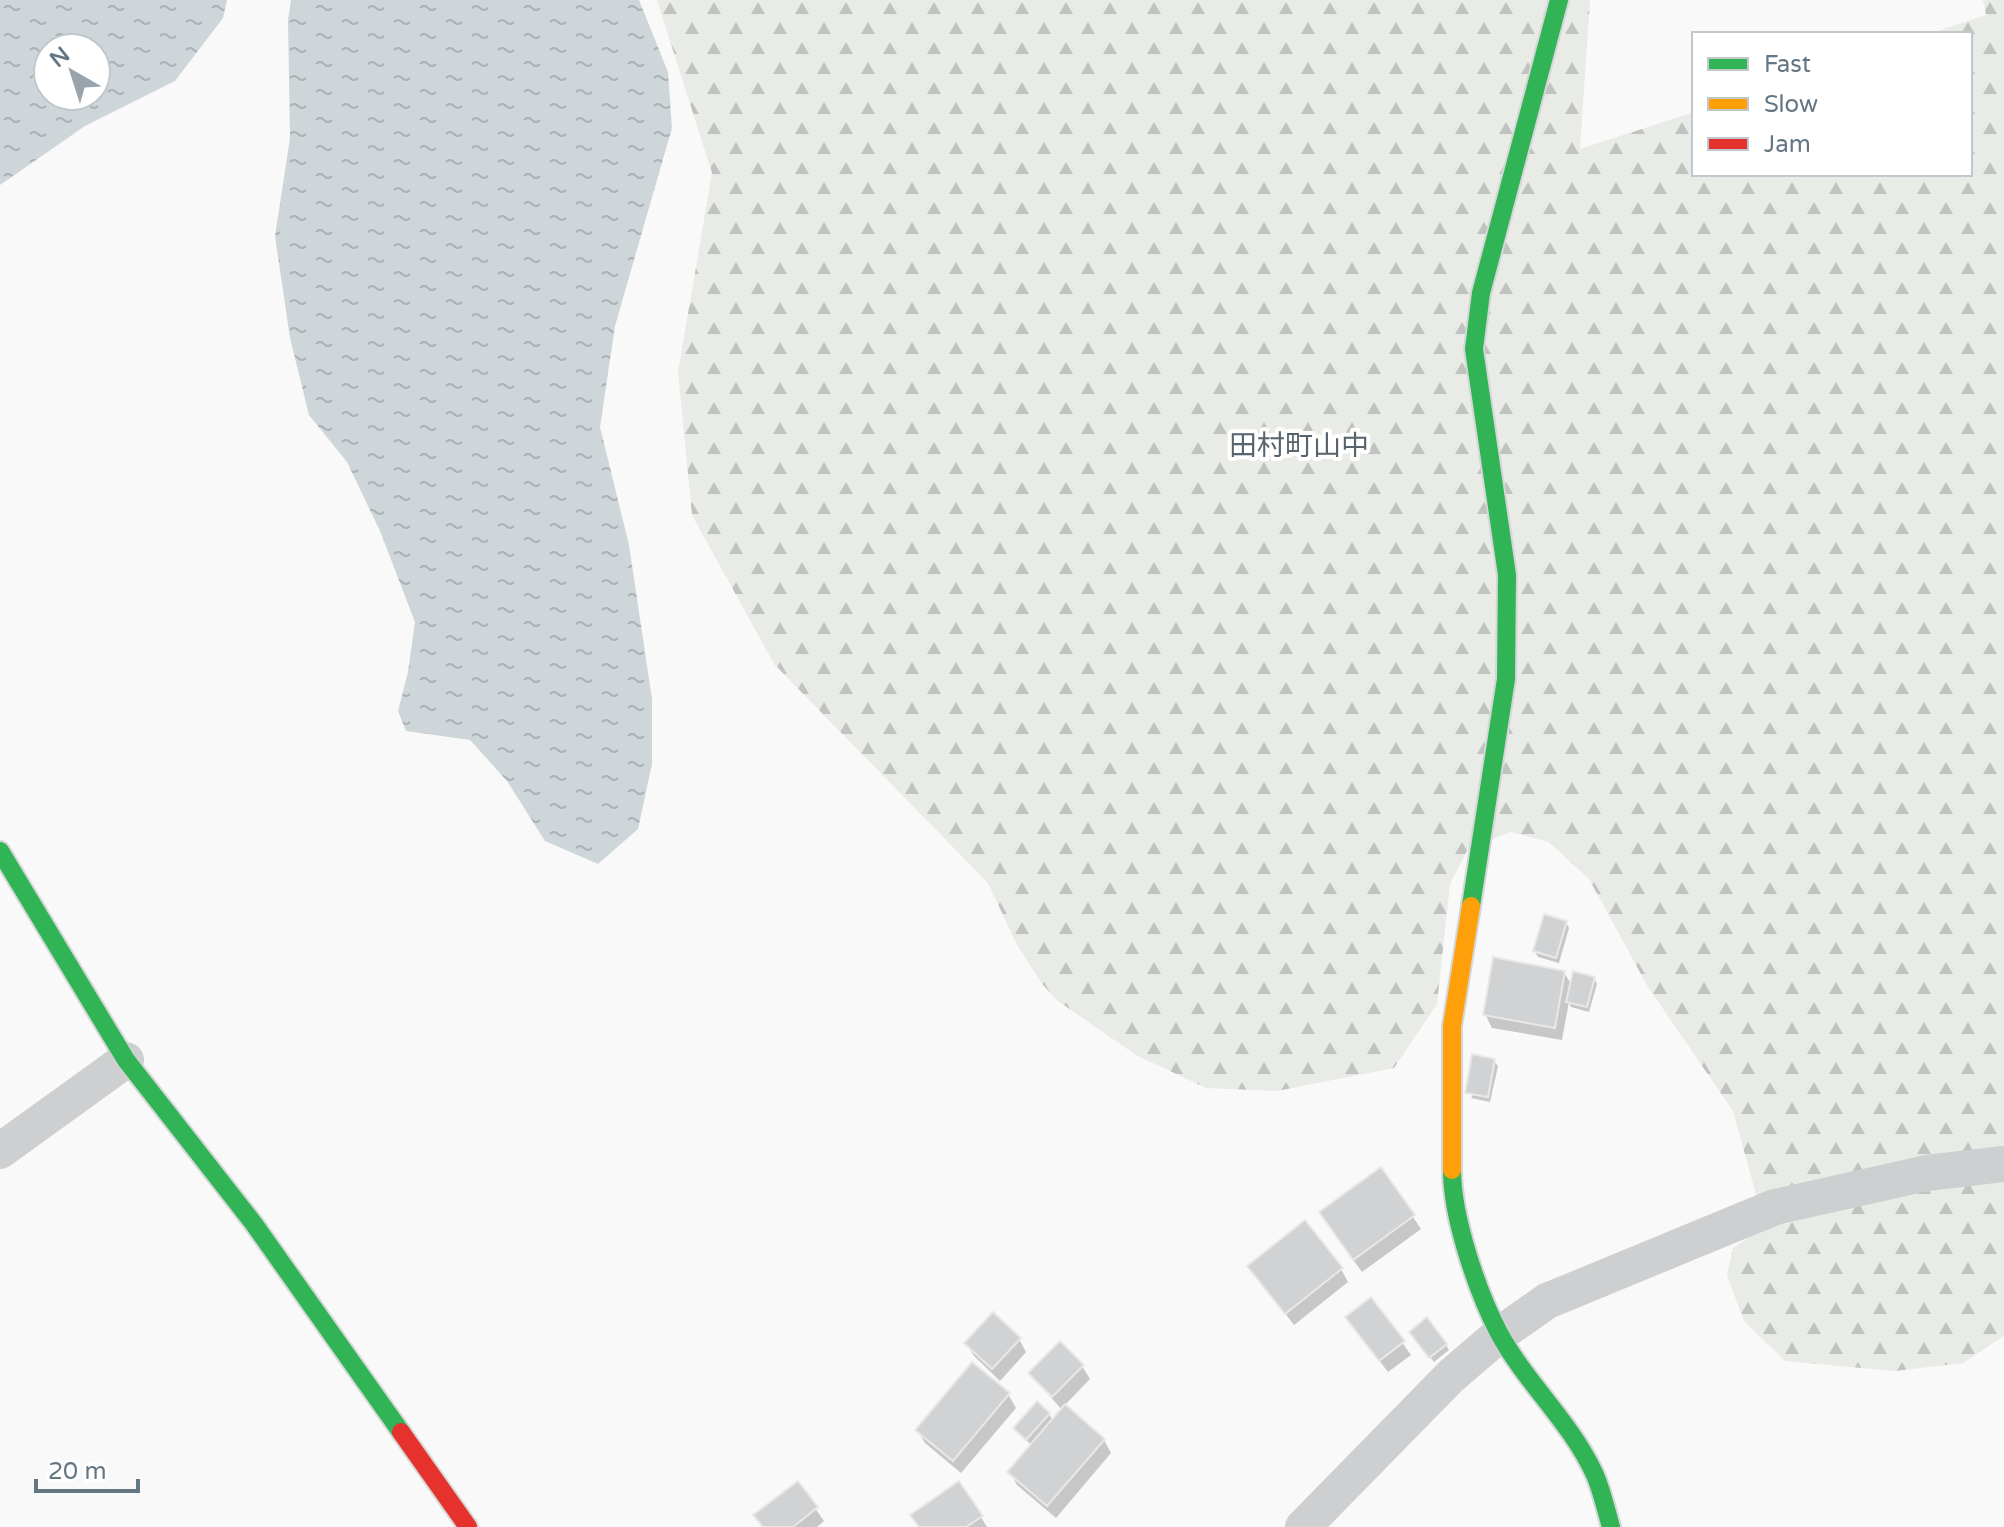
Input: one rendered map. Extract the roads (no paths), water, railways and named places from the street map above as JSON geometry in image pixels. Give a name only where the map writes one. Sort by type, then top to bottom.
[{"type":"street","points":[[1559,0],[1481,293],[1474,349],[1507,575],[1506,679],[1452,1026],[1450,1106],[1457,1208],[1479,1286],[1500,1334],[1563,1421],[1595,1475],[1611,1527]]},
{"type":"street","points":[[0,851],[126,1060],[254,1224],[468,1527]]},
{"type":"street","points":[[0,1151],[126,1060]]},
{"type":"street","points":[[1303,1527],[1451,1376],[1500,1334],[1547,1301],[1775,1207],[1927,1173],[2004,1164]]},
{"type":"water","points":[[0,0],[227,0],[223,18],[175,81],[85,126],[0,185]]},
{"type":"water","points":[[291,0],[639,0],[668,72],[672,128],[615,326],[600,427],[629,545],[652,699],[652,764],[638,829],[598,864],[545,841],[507,781],[470,740],[406,731],[398,711],[408,672],[415,622],[380,531],[347,462],[309,415],[290,338],[275,236],[290,138],[288,20]]},
{"type":"district","name":"田村町山中","points":[[1299,445]]}]
